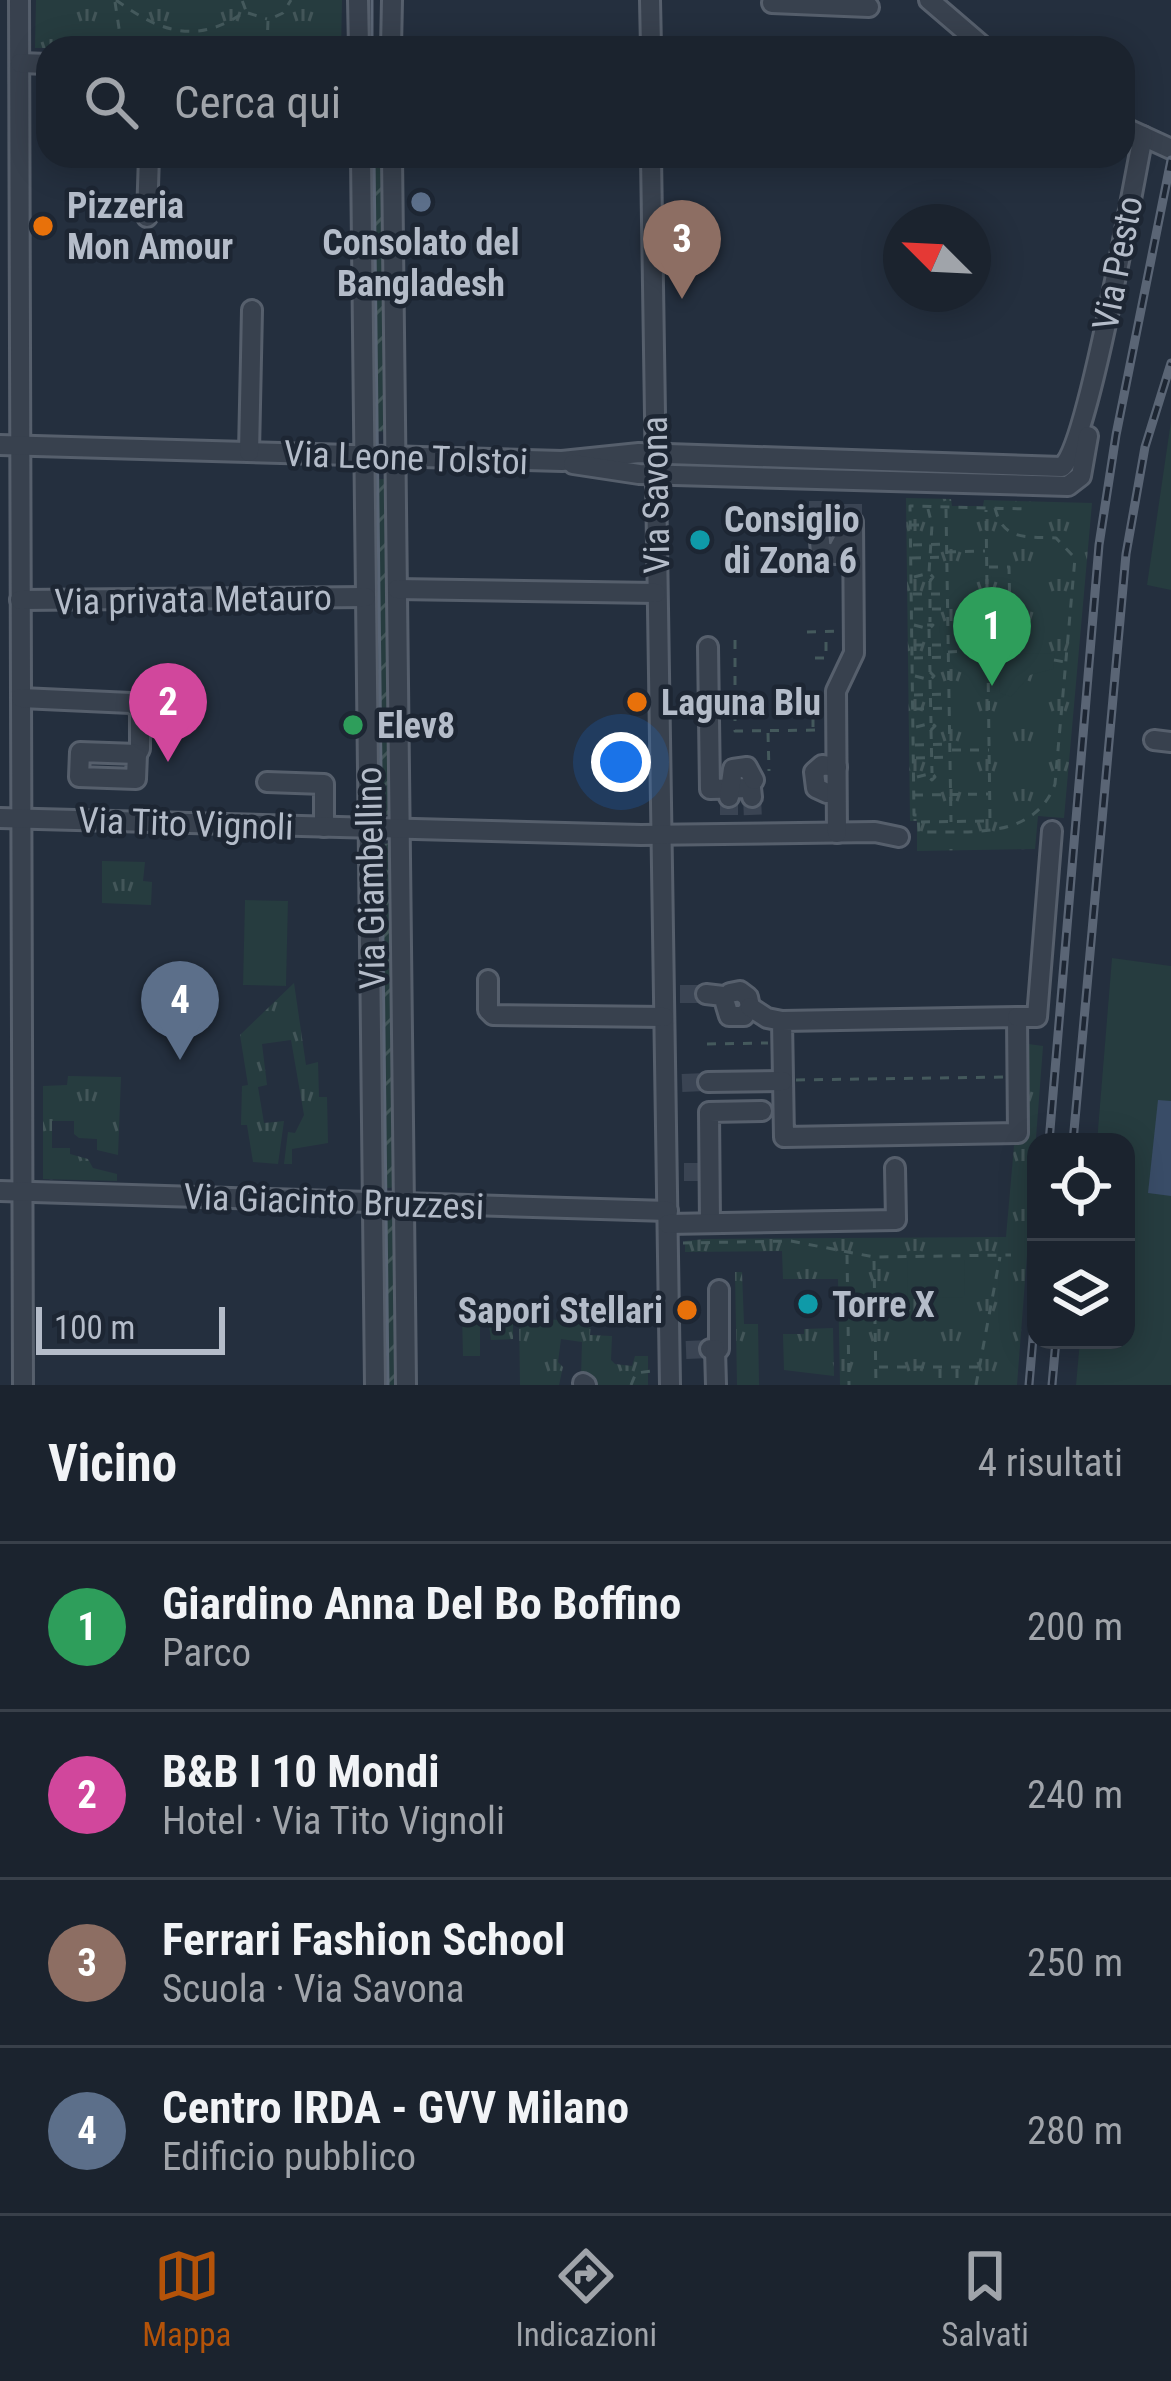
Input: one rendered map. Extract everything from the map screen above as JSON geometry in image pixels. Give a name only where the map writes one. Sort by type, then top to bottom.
[{"type":"street","points":[[19,0],[10,445],[20,600],[23,1385]]},
{"type":"street","points":[[358,0],[359,36]]},
{"type":"street","points":[[391,36],[392,0]]},
{"type":"street","points":[[650,0],[651,36]]},
{"type":"street","points":[[929,0],[972,36]]},
{"type":"street","points":[[772,3],[869,8]]},
{"type":"street","points":[[20,63],[36,64]]},
{"type":"street","points":[[1135,132],[1171,149]]},
{"type":"street","name":"Via Pesto","points":[[1075,484],[1083,467],[1091,390],[1143,136]]},
{"type":"street","points":[[147,217],[149,168]]},
{"type":"street","name":"Via Giambellino","points":[[361,168],[375,1385]]},
{"type":"street","name":"Via Giambellino","points":[[392,168],[406,1385]]},
{"type":"street","name":"Via Savona","points":[[652,168],[659,835],[672,994],[664,1017],[674,1083],[676,1172],[668,1217],[678,1350],[670,1385]]},
{"type":"street","name":"Via Leone Tolstoi","points":[[249,452],[252,310]]},
{"type":"street","name":"Via Pesto","points":[[1068,463],[1091,390]]},
{"type":"street","name":"Via Leone Tolstoi","points":[[10,445],[562,461],[654,454],[694,465],[1027,476],[1075,484]]},
{"type":"street","name":"Via Leone Tolstoi","points":[[562,461],[608,472],[655,474],[694,465]]},
{"type":"street","name":"Via Leone Tolstoi","points":[[788,469],[853,490],[1027,476],[1068,463]]},
{"type":"street","points":[[817,479],[818,501]]},
{"type":"street","points":[[818,528],[850,532],[854,653],[836,691],[837,832]]},
{"type":"street","points":[[397,589],[656,593]]},
{"type":"street","name":"Via privata Metauro","points":[[20,600],[366,597]]},
{"type":"street","points":[[708,647],[710,789],[728,793],[758,782]]},
{"type":"street","points":[[21,698],[131,703],[140,710],[138,752]]},
{"type":"street","points":[[827,793],[816,788],[814,772],[822,765],[837,767]]},
{"type":"street","points":[[267,782],[324,784],[325,827]]},
{"type":"street","name":"Via Tito Vignoli","points":[[0,818],[659,835]]},
{"type":"street","points":[[659,835],[729,827],[905,833]]},
{"type":"street","points":[[730,993],[745,993],[750,1007],[782,1021],[1037,1016],[1052,831]]},
{"type":"street","points":[[488,980],[488,1010],[493,1015],[664,1017]]},
{"type":"street","points":[[706,994],[723,996],[726,1012],[734,1018],[744,1016],[750,1007]]},
{"type":"street","points":[[782,1021],[784,1137],[971,1134],[1018,1133],[1016,1017]]},
{"type":"street","points":[[708,1082],[783,1081]]},
{"type":"street","points":[[710,1223],[709,1112],[762,1111]]},
{"type":"street","name":"Via Giacinto Bruzzesi","points":[[0,1191],[404,1203],[710,1223],[896,1220],[896,1168]]},
{"type":"street","points":[[716,1385],[712,1349],[719,1349],[718,1290]]},
{"type":"path","points":[[115,0],[155,25],[177,31],[215,29],[246,11]]},
{"type":"path","points":[[115,0],[120,36]]},
{"type":"path","points":[[242,0],[246,11],[268,20],[283,13],[291,0]]},
{"type":"path","points":[[267,36],[268,20]]},
{"type":"path","points":[[967,496],[967,508]]},
{"type":"path","points":[[994,508],[999,522],[1014,536],[1056,538],[1075,558],[1055,784],[1046,800],[1018,825],[1003,830],[919,832],[918,815],[914,815],[910,506],[967,508],[994,508],[1028,509]]},
{"type":"path","points":[[928,507],[932,795]]},
{"type":"path","points":[[946,507],[951,821]]},
{"type":"path","points":[[905,833],[919,824],[990,821],[986,508]]},
{"type":"path","points":[[909,525],[946,525]]},
{"type":"path","points":[[910,544],[947,544]]},
{"type":"path","points":[[910,558],[986,550]]},
{"type":"path","points":[[987,567],[1009,567],[1010,618],[988,619]]},
{"type":"path","points":[[912,577],[948,577]]},
{"type":"path","points":[[911,594],[947,593]]},
{"type":"path","points":[[911,609],[948,608]]},
{"type":"path","points":[[912,625],[948,625]]},
{"type":"path","points":[[807,632],[854,631]]},
{"type":"path","points":[[815,658],[826,658],[826,632]]},
{"type":"path","points":[[735,640],[736,731],[836,730]]},
{"type":"path","points":[[912,645],[948,651]]},
{"type":"path","points":[[912,658],[988,650]]},
{"type":"path","points":[[1054,660],[1066,662]]},
{"type":"path","points":[[988,670],[998,670]]},
{"type":"path","points":[[912,676],[949,676]]},
{"type":"path","points":[[913,695],[949,694]]},
{"type":"path","points":[[913,709],[949,708]]},
{"type":"path","points":[[735,716],[756,715]]},
{"type":"path","points":[[813,718],[813,730]]},
{"type":"path","points":[[913,727],[950,726]]},
{"type":"path","points":[[758,782],[768,730]]},
{"type":"path","points":[[913,745],[989,750]]},
{"type":"path","points":[[914,758],[950,751]]},
{"type":"path","points":[[914,777],[950,776]]},
{"type":"path","points":[[914,795],[990,794]]},
{"type":"path","points":[[707,1044],[782,1043]]},
{"type":"path","points":[[783,1081],[1017,1077]]},
{"type":"path","points":[[681,1243],[791,1241],[874,1257],[1011,1255]]},
{"type":"path","points":[[847,1252],[849,1385]]},
{"type":"path","points":[[976,1385],[1000,1256]]},
{"type":"path","points":[[874,1257],[876,1385]]},
{"type":"path","points":[[875,1367],[979,1367]]},
{"type":"path","points":[[940,1367],[940,1385]]},
{"type":"path","points":[[957,1368],[957,1385]]},
{"type":"path","points":[[631,1385],[636,1372],[652,1371]]},
{"type":"green space","points":[[36,0],[342,0],[341,36],[36,36],[35,48]]},
{"type":"green space","points":[[367,168],[385,168],[391,432],[371,431]]},
{"type":"green space","points":[[1171,421],[1171,590],[1147,585]]},
{"type":"green space","points":[[371,479],[390,479],[392,815],[374,815]]},
{"type":"green space","points":[[906,498],[951,499],[952,506],[983,506],[984,500],[1092,503],[1064,818],[1038,816],[1035,849],[917,851],[917,821],[910,821]]},
{"type":"green space","points":[[1055,653],[1053,669],[1030,675],[1011,697],[1000,693],[997,655]]},
{"type":"green space","points":[[392,843],[400,1187],[376,1189],[374,845]]},
{"type":"green space","points":[[102,861],[145,862],[143,881],[152,882],[151,905],[102,903]]},
{"type":"green space","points":[[245,900],[288,901],[286,986],[243,985]]},
{"type":"green space","points":[[1112,958],[1171,966],[1171,1385],[1076,1385],[1079,1349],[1135,1349],[1135,1133],[1098,1133]]},
{"type":"green space","points":[[294,983],[306,1065],[318,1062],[319,1097],[327,1097],[328,1143],[292,1149],[292,1164],[284,1164],[288,1132],[295,1133],[304,1115],[291,1040],[262,1044],[267,1085],[258,1087],[264,1123],[284,1121],[278,1164],[253,1162],[247,1125],[241,1125],[242,1086],[248,1085],[240,1035]]},
{"type":"green space","points":[[1028,1044],[1043,1046],[1036,1133],[1027,1133],[1027,1255],[1017,1385],[840,1385],[838,1279],[783,1279],[782,1251],[685,1252],[685,1241],[705,1239],[1006,1237],[1014,1146],[1026,1131]]},
{"type":"green space","points":[[68,1076],[121,1077],[118,1155],[97,1150],[97,1139],[79,1138],[74,1134],[74,1121],[52,1121],[52,1148],[70,1148],[70,1154],[88,1159],[93,1168],[117,1174],[117,1181],[43,1179],[43,1086],[67,1085]]},
{"type":"green space","points":[[376,1211],[400,1212],[400,1385],[378,1385]]},
{"type":"green space","points":[[908,1259],[965,1259],[964,1297],[907,1298]]},
{"type":"green space","points":[[735,1272],[742,1272],[744,1324],[758,1324],[759,1385],[737,1385]]},
{"type":"green space","points":[[534,1311],[534,1319],[591,1321],[590,1335],[612,1336],[615,1364],[632,1366],[635,1356],[648,1356],[648,1385],[598,1385],[581,1377],[582,1342],[561,1339],[559,1385],[520,1385],[519,1317],[513,1318],[513,1339],[491,1340],[488,1317],[480,1317],[480,1356],[463,1356],[462,1313]]},
{"type":"green space","points":[[833,1328],[834,1376],[784,1370],[783,1334]]},
{"type":"water","points":[[1158,1100],[1171,1101],[1171,1196],[1148,1193]]},
{"type":"tunnel","points":[[853,500],[853,522]]},
{"type":"tunnel","points":[[818,501],[818,522]]},
{"type":"tunnel","points":[[729,797],[729,820]]},
{"type":"tunnel","points":[[752,797],[753,820]]},
{"type":"tunnel","points":[[680,994],[706,994]]},
{"type":"tunnel","points":[[682,1083],[708,1082]]},
{"type":"tunnel","points":[[684,1172],[705,1172]]},
{"type":"tunnel","points":[[686,1350],[710,1349]]},
{"type":"tram line","points":[[372,0],[372,36]]},
{"type":"tram line","points":[[374,168],[388,1385]]},
{"type":"railway","points":[[1050,1133],[1099,545],[1171,160]]},
{"type":"railway","points":[[1074,1133],[1126,554],[1145,447],[1171,363]]},
{"type":"railway","points":[[1029,1385],[1032,1349]]},
{"type":"railway","points":[[1052,1385],[1055,1349]]},
{"type":"place","name":"Consolato del Bangladesh","points":[[421,202]]},
{"type":"place","name":"Pizzeria Mon Amour","points":[[43,226]]},
{"type":"place","name":"Ferrari Fashion School","points":[[682,299]]},
{"type":"place","name":"Consiglio di Zona 6","points":[[700,540]]},
{"type":"place","name":"Giardino Anna Del Bo Boffino","points":[[992,686]]},
{"type":"place","name":"Laguna Blu","points":[[637,702]]},
{"type":"place","name":"Elev8","points":[[353,725]]},
{"type":"place","name":"B&B I 10 Mondi","points":[[168,762]]},
{"type":"place","name":"Centro IRDA - GVV Milano","points":[[180,1060]]},
{"type":"place","name":"Torre X","points":[[808,1304]]},
{"type":"place","name":"Sapori Stellari","points":[[687,1310]]}]
